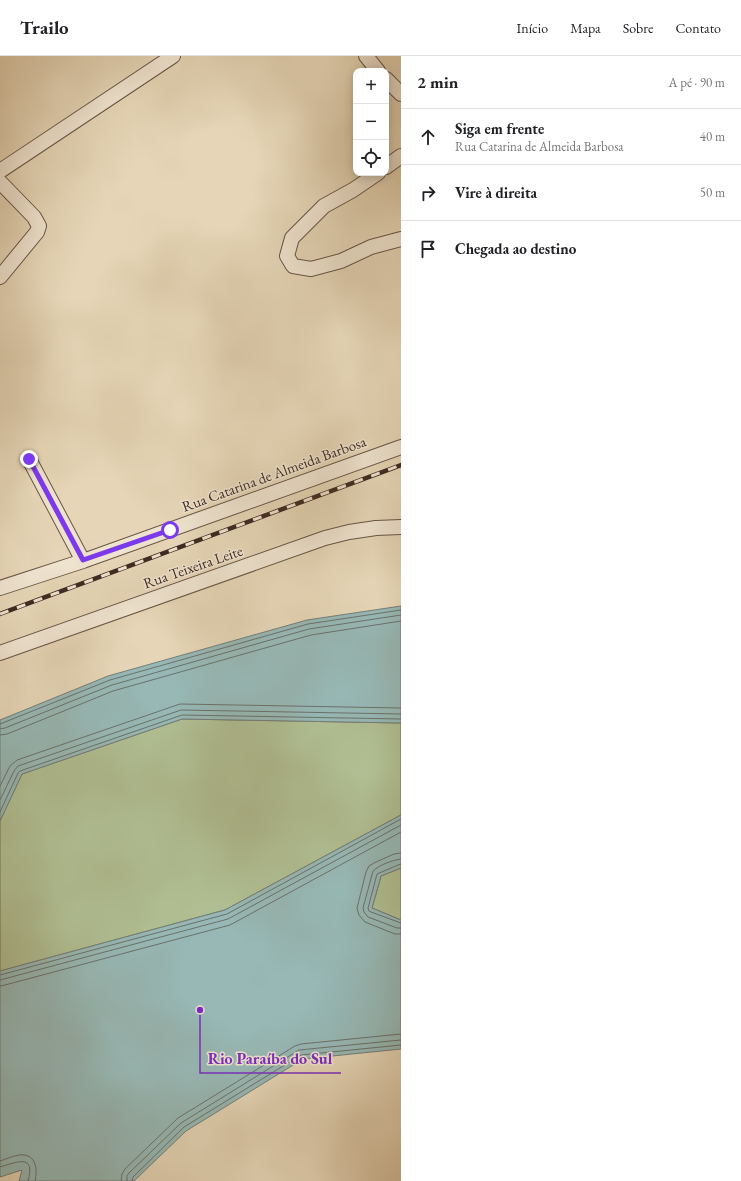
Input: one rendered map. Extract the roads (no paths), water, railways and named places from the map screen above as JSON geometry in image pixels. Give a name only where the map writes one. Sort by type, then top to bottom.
[{"type":"street","points":[[0,171],[172,56]]},
{"type":"street","points":[[366,56],[376,68]]},
{"type":"street","points":[[389,82],[401,94]]},
{"type":"street","points":[[389,165],[401,156]]},
{"type":"street","points":[[374,176],[353,190],[324,206],[292,238],[287,256],[293,266],[311,269],[341,261],[371,246],[401,239]]},
{"type":"street","points":[[0,182],[34,217],[39,226],[37,232],[0,277]]},
{"type":"street","name":"Rua Catarina de Almeida Barbosa","points":[[0,588],[401,447]]},
{"type":"street","points":[[29,459],[83,560]]},
{"type":"street","name":"Rua Teixeira Leite","points":[[0,653],[325,538],[348,532],[401,526]]},
{"type":"water","points":[[401,606],[401,723],[182,719],[22,774],[0,821],[0,720],[108,676],[307,620]]},
{"type":"water","points":[[401,815],[401,868],[381,876],[372,908],[401,920],[401,1049],[303,1059],[186,1131],[134,1181],[19,1181],[22,1170],[0,1177],[0,971],[225,910]]},
{"type":"railway","points":[[0,614],[401,465]]},
{"type":"place","name":"Rio Paraíba do Sul","points":[[200,1010]]}]
